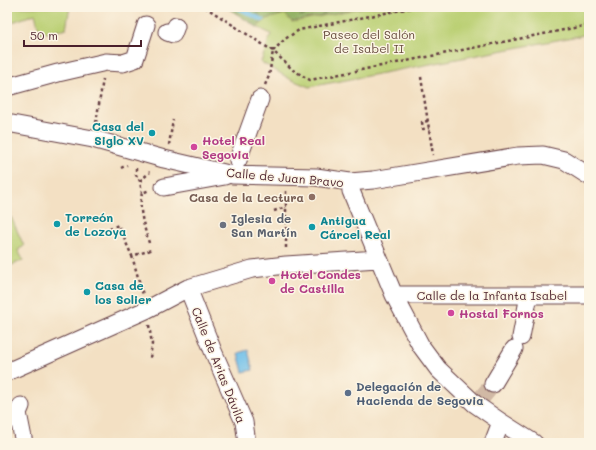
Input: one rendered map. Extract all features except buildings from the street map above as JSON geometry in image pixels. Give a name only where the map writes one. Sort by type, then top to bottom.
[{"type":"street","points":[[7,87],[33,79],[106,62],[123,63],[135,59],[146,25]]},
{"type":"street","points":[[160,188],[235,168],[260,99]]},
{"type":"street","name":"Calle de Juan Bravo","points":[[7,123],[93,139],[166,160],[350,182],[373,180],[518,156],[543,155],[564,160]]},
{"type":"street","points":[[564,160],[589,160]]},
{"type":"street","points":[[564,160],[589,176]]},
{"type":"street","points":[[350,182],[351,191],[378,259],[394,295],[421,346],[438,369],[477,403],[501,422],[534,443]]},
{"type":"street","points":[[7,372],[146,310],[188,288],[252,269],[286,265],[378,259]]},
{"type":"street","name":"Calle de Arias Dávila","points":[[188,288],[213,351],[244,422],[247,443]]},
{"type":"street","name":"Calle de la Infanta Isabel","points":[[394,295],[589,295]]},
{"type":"street","points":[[493,384],[518,343],[529,295]]},
{"type":"street","points":[[21,406],[18,413],[23,437]]},
{"type":"street","points":[[493,443],[501,422]]},
{"type":"path","points":[[205,7],[273,51],[293,70],[310,80],[589,25]]},
{"type":"path","points":[[269,76],[273,51],[285,39],[299,30],[416,7]]},
{"type":"path","points":[[93,139],[106,62]]},
{"type":"path","points":[[421,77],[435,170]]},
{"type":"path","points":[[166,160],[173,120]]},
{"type":"path","points":[[428,120],[422,122],[423,129],[429,128]]},
{"type":"path","points":[[136,170],[136,175],[140,181],[142,193],[140,209],[149,243]]},
{"type":"path","points":[[140,181],[146,175]]},
{"type":"path","points":[[142,193],[160,188]]},
{"type":"path","points":[[286,200],[286,236]]},
{"type":"path","points":[[274,211],[286,208]]},
{"type":"path","points":[[104,232],[118,225],[132,256],[146,310],[152,344],[150,358]]},
{"type":"path","points":[[132,256],[151,250]]},
{"type":"green space","points":[[7,7],[70,7],[66,29],[40,34],[35,14],[7,24]]},
{"type":"green space","points":[[226,7],[366,7],[292,22],[267,19],[257,27]]},
{"type":"green space","name":"Paseo del Salón de Isabel II","points":[[366,7],[589,7],[589,34],[309,87],[290,79],[261,62],[271,34],[257,27],[267,19],[285,14],[292,22]]},
{"type":"green space","points":[[11,217],[24,246],[18,250],[23,260],[7,267],[7,220]]},
{"type":"water","points":[[248,350],[253,370],[243,372],[238,353]]},
{"type":"waterway","points":[[237,7],[262,20]]},
{"type":"tunnel","points":[[478,402],[493,384]]},
{"type":"place","name":"Casa del Siglo XV","points":[[152,133]]},
{"type":"place","name":"Hotel Real Segovia","points":[[194,147]]},
{"type":"place","name":"Casa de la Lectura","points":[[312,197]]},
{"type":"place","name":"Torreón de Lozoya","points":[[57,224]]},
{"type":"place","name":"Iglesia de San Martín","points":[[223,225]]},
{"type":"place","name":"Antigua Cárcel Real","points":[[312,227]]},
{"type":"place","name":"Hotel Condes de Castilla","points":[[272,281]]},
{"type":"place","name":"Casa de los Solier","points":[[87,292]]},
{"type":"place","name":"Hostal Fornos","points":[[451,313]]},
{"type":"place","name":"Delegación de Hacienda de Segovia","points":[[348,393]]}]
